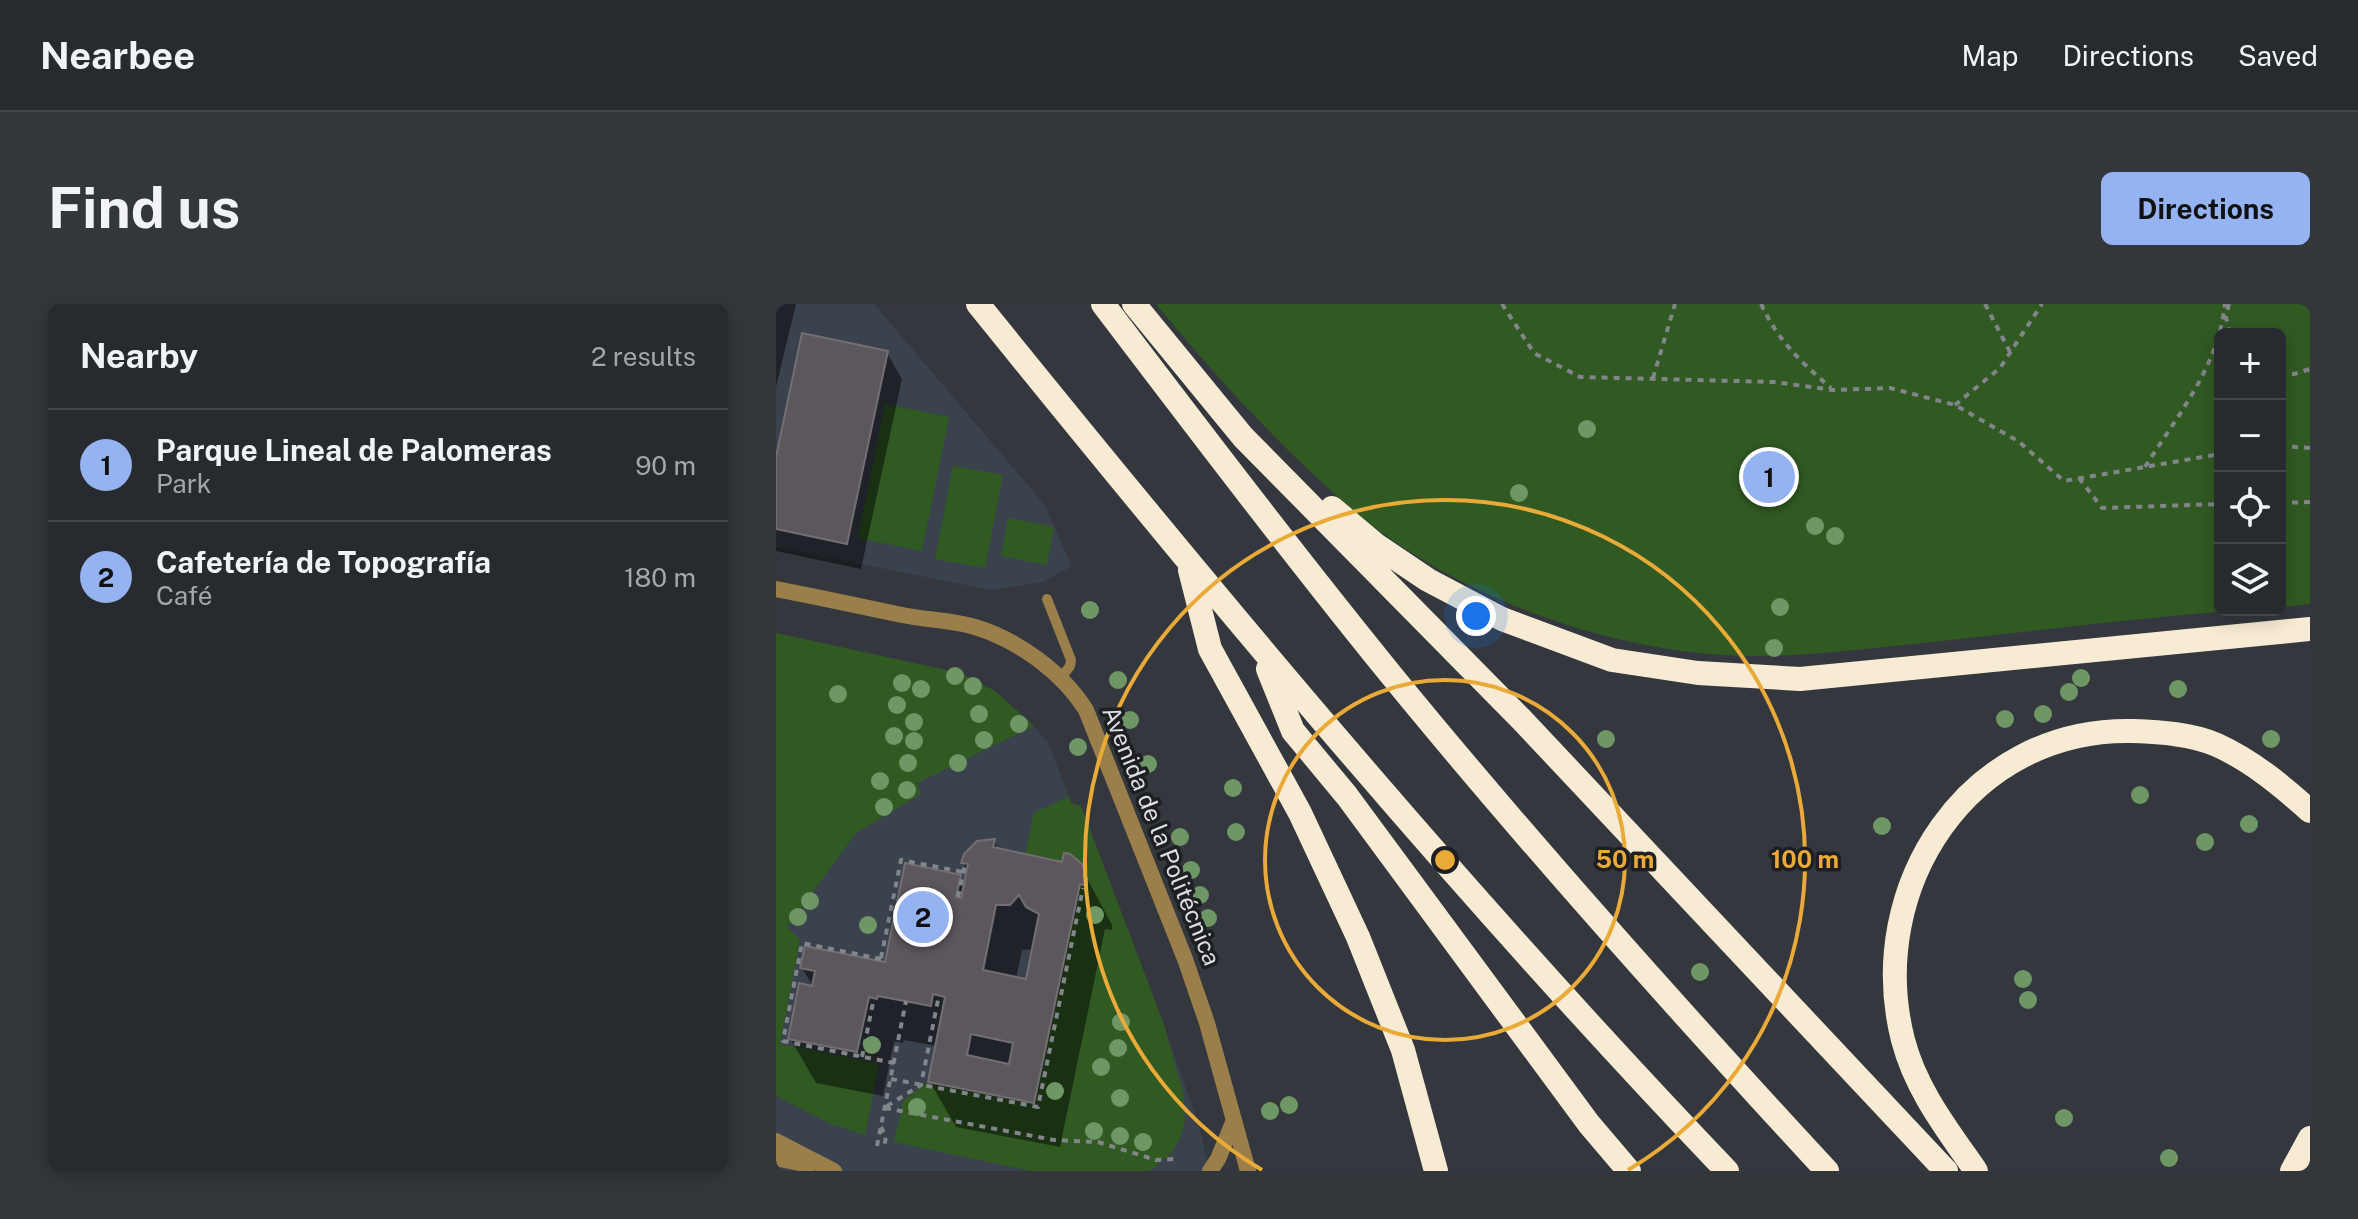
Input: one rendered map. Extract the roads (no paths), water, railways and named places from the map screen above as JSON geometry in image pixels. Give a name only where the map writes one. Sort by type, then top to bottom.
[{"type":"highway","points":[[978,304],[1188,564],[1379,788],[1727,1171]]},
{"type":"highway","points":[[1103,304],[1298,559],[1403,689],[1646,973],[1827,1171]]},
{"type":"highway","points":[[1134,304],[1243,437],[1522,720],[1946,1171]]},
{"type":"highway","points":[[1243,437],[1280,463],[1376,545],[1428,580],[1502,619],[1612,660],[1698,673],[1800,679],[2310,629]]},
{"type":"highway","points":[[1188,564],[1210,649],[1300,813],[1358,937],[1403,1050],[1436,1171]]},
{"type":"highway","points":[[1259,648],[1293,731],[1347,796],[1589,1124],[1629,1171]]},
{"type":"highway","points":[[1976,1171],[1924,1096],[1903,1040],[1895,988],[1895,943],[1905,899],[1923,857],[1946,819],[1984,780],[2025,755],[2071,736],[2113,731],[2164,732],[2215,744],[2271,776],[2310,811]]},
{"type":"highway","points":[[2292,1171],[2310,1138]]},
{"type":"highway","points":[[2306,1171],[2310,1166]]},
{"type":"street","name":"Avenida de la Politécnica","points":[[776,589],[936,622],[972,626],[1014,645],[1061,678],[1075,693],[1086,710],[1147,858],[1198,997],[1248,1171]]},
{"type":"street","points":[[1210,1171],[1234,1120]]},
{"type":"street","points":[[776,1141],[834,1171]]},
{"type":"street","points":[[776,1158],[834,1171]]},
{"type":"lane","points":[[1047,599],[1071,660],[1061,678]]},
{"type":"place","name":"Parque Lineal de Palomeras","points":[[1769,477]]},
{"type":"place","name":"Cafetería de Topografía","points":[[923,917]]}]
